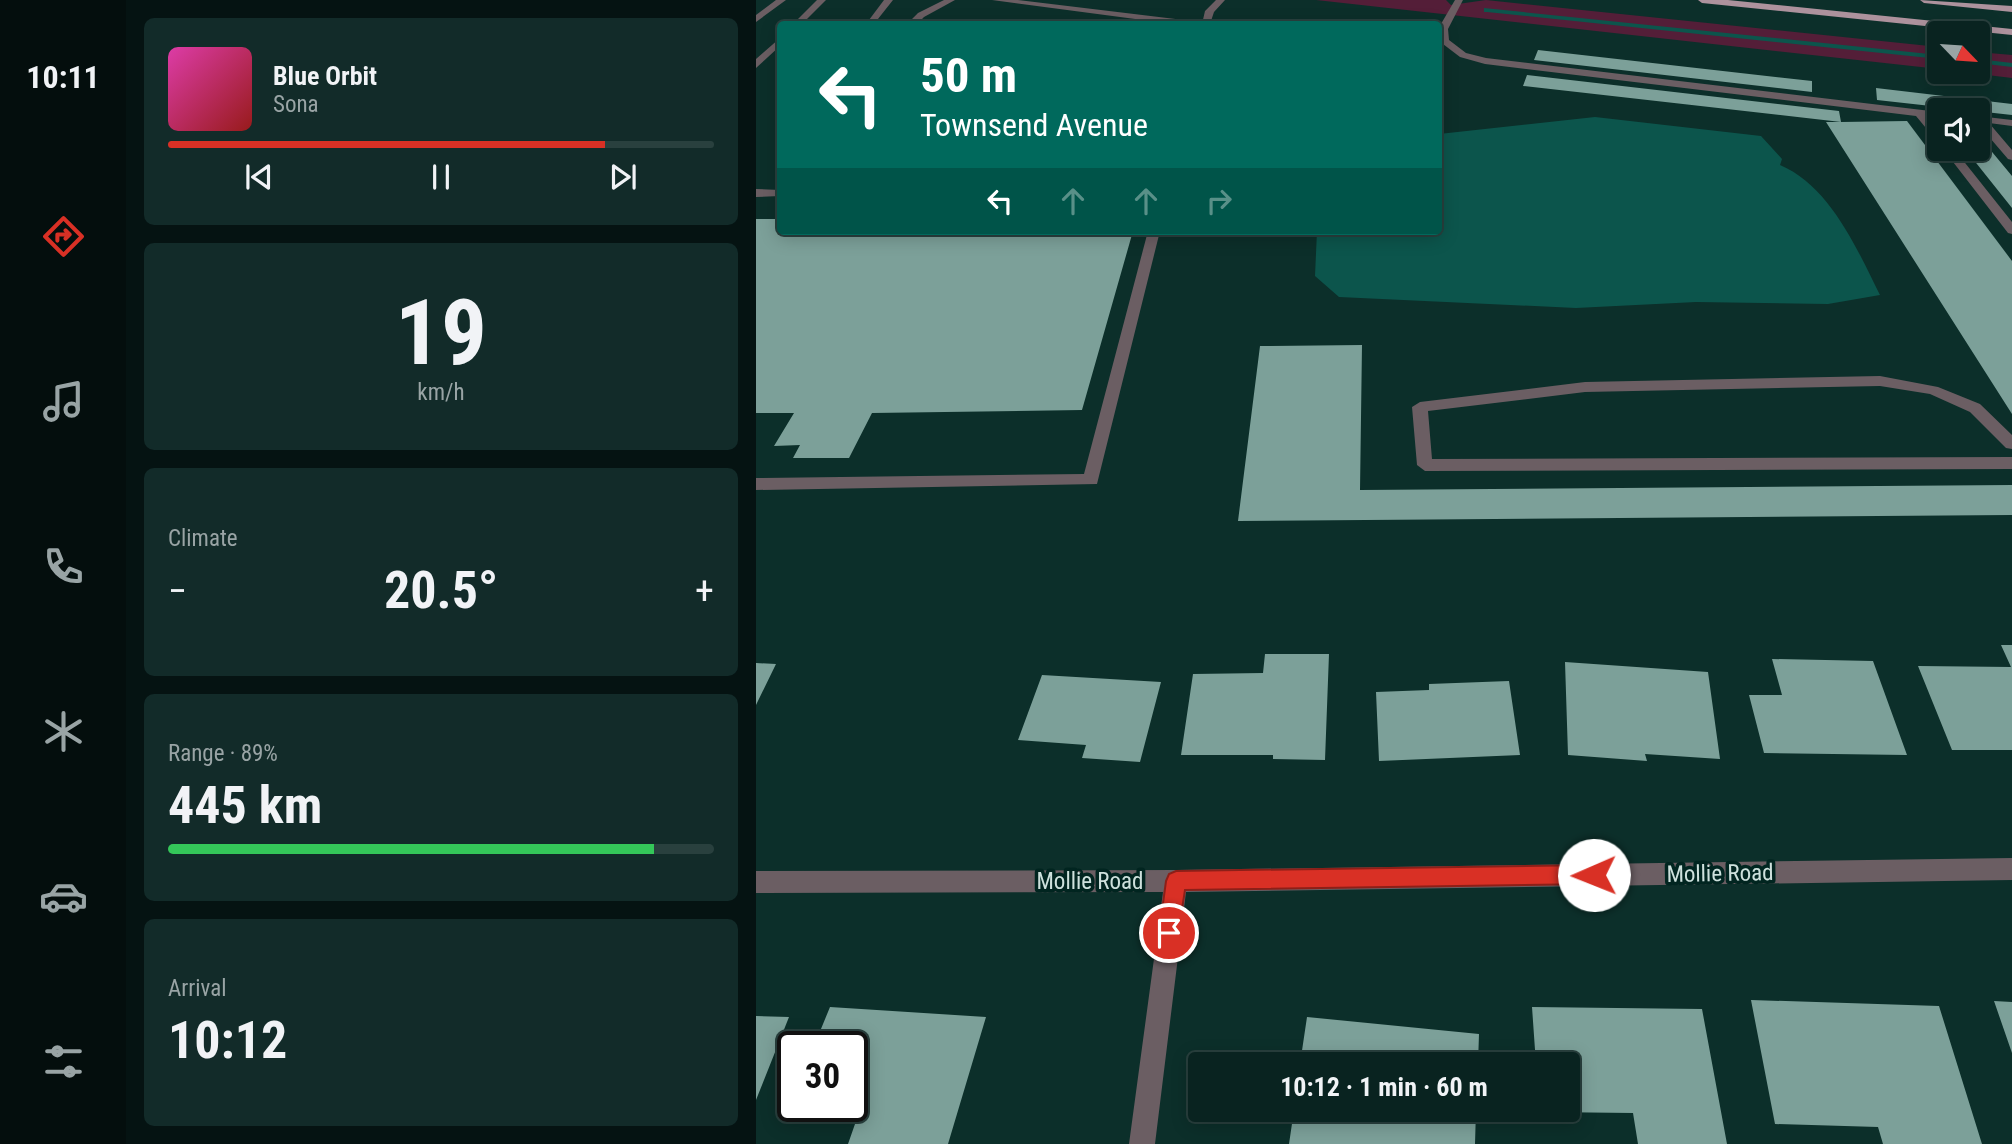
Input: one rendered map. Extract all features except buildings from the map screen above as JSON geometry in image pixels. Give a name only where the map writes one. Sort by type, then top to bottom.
[{"type":"main road","points":[[1702,0],[2012,32]]},
{"type":"main road","points":[[1924,0],[2012,9]]},
{"type":"street","points":[[756,19],[782,0]]},
{"type":"street","points":[[800,21],[822,0]]},
{"type":"street","points":[[872,21],[889,0]]},
{"type":"street","points":[[915,21],[921,15],[951,0]]},
{"type":"street","points":[[996,0],[1168,21]]},
{"type":"street","points":[[1207,21],[1210,11],[1220,0]]},
{"type":"street","points":[[1459,0],[1444,25],[1443,37],[1455,50],[1485,61],[1927,114]]},
{"type":"street","points":[[756,65],[777,44]]},
{"type":"street","points":[[1920,113],[1927,122]]},
{"type":"street","points":[[1990,120],[2012,123]]},
{"type":"street","points":[[1990,132],[2012,157]]},
{"type":"street","points":[[1957,161],[2012,230]]},
{"type":"street","points":[[756,193],[777,193]]},
{"type":"street","points":[[756,484],[1091,480],[1153,235]]},
{"type":"street","points":[[2012,444],[1975,408],[1933,390],[1880,381],[1586,387],[1420,407],[1425,466],[2012,463]]},
{"type":"street","name":"Mollie Road","points":[[756,882],[1176,881],[2012,869]]},
{"type":"street","points":[[1142,1144],[1176,881]]},
{"type":"shaded area","points":[[1316,0],[1446,0],[1451,5],[1486,0],[1927,46],[1927,68]]},
{"type":"shaded area","points":[[1990,53],[2012,55],[2012,78],[1990,75]]},
{"type":"shaded area","points":[[1595,117],[1761,136],[1782,159],[1780,165],[1798,175],[1828,203],[1851,239],[1880,295],[1828,304],[1696,302],[1576,308],[1339,297],[1315,276],[1317,235],[1442,235],[1442,134]]},
{"type":"waterway","points":[[1407,0],[1422,2]]},
{"type":"waterway","points":[[1487,10],[1927,56]]},
{"type":"waterway","points":[[1990,62],[2012,65]]},
{"type":"route","points":[[1169,933],[1176,881],[1594,875]]}]
